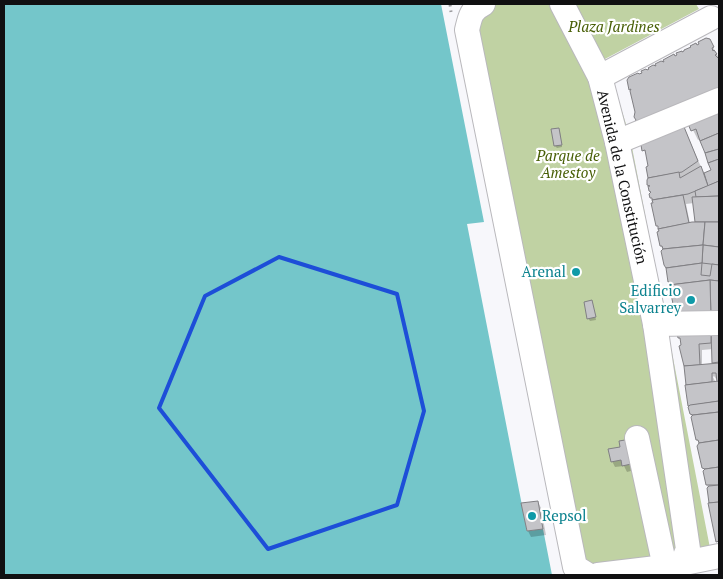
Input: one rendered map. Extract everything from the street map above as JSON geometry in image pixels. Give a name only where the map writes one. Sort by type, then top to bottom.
[{"type":"street","points":[[483,4],[476,7],[470,15],[467,30],[576,567],[588,575]]},
{"type":"street","name":"Avenida de la Constitución","points":[[562,4],[600,77],[617,142],[655,324],[688,549],[677,569]]},
{"type":"street","points":[[600,77],[711,19]]},
{"type":"street","points":[[617,142],[719,100]]},
{"type":"street","points":[[655,324],[719,324]]},
{"type":"street","points":[[638,438],[677,569]]},
{"type":"street","points":[[598,575],[677,569],[711,563]]},
{"type":"highlighted area","points":[[279,257],[397,294],[424,411],[397,505],[268,549],[159,408],[205,296]]},
{"type":"green space","name":"Parque de Amestoy","points":[[463,4],[696,4],[699,9],[603,60],[611,76],[630,137],[710,548],[584,569],[474,30]]},
{"type":"water","points":[[4,4],[441,4],[484,222],[467,224],[527,531],[543,529],[552,575],[4,575]]},
{"type":"building","points":[[706,38],[710,39],[714,47],[712,48],[713,51],[719,59],[719,95],[636,126],[631,89],[629,90],[627,80],[629,77],[642,73],[641,71],[649,69],[653,65],[656,66],[655,64],[661,61],[664,62],[663,60],[674,54],[675,56],[677,55],[676,53],[684,51],[696,43],[697,45],[699,44],[698,42]]},
{"type":"building","points":[[719,106],[719,133],[700,141],[696,129],[691,131],[686,119]]},
{"type":"building","points":[[682,122],[698,161],[682,172],[648,178],[645,150],[642,151],[640,139]]},
{"type":"building","points":[[559,128],[562,145],[554,146],[551,129]]},
{"type":"building","points":[[719,133],[719,149],[705,153],[700,141]]},
{"type":"building","points":[[719,149],[719,159],[708,163],[705,153]]},
{"type":"building","points":[[719,159],[719,181],[708,186],[704,173],[711,170],[708,163]]},
{"type":"building","points":[[701,166],[708,186],[688,194],[652,200],[650,198],[649,194],[651,192],[648,186],[650,186],[647,185],[648,178],[679,172],[680,178]]},
{"type":"building","points":[[719,181],[719,196],[696,197],[695,191]]},
{"type":"building","points":[[683,195],[689,223],[658,229],[651,203],[653,203],[652,200]]},
{"type":"building","points":[[719,196],[719,222],[695,222],[692,197]]},
{"type":"building","points":[[692,222],[705,222],[703,245],[663,249],[660,246],[658,229]]},
{"type":"building","points":[[705,222],[719,222],[719,247],[703,245]]},
{"type":"building","points":[[703,245],[719,247],[719,265],[702,263]]},
{"type":"building","points":[[703,245],[702,263],[666,268],[664,265],[661,251],[663,249]]},
{"type":"building","points":[[702,263],[701,275],[710,276],[712,264],[719,265],[719,281],[710,280],[670,285],[668,282],[666,268]]},
{"type":"building","points":[[710,280],[719,281],[719,318],[711,318]]},
{"type":"building","name":"Edificio Salvarrey","points":[[710,280],[711,318],[675,313],[669,285]]},
{"type":"building","points":[[592,300],[596,317],[587,319],[584,302]]},
{"type":"building","points":[[719,328],[719,362],[712,363],[711,330]]},
{"type":"building","points":[[711,330],[711,343],[699,344],[700,365],[684,366],[679,346],[681,345],[680,338],[678,338],[677,333]]},
{"type":"building","points":[[719,363],[719,381],[717,382],[716,373],[712,373],[712,382],[686,385],[684,366]]},
{"type":"building","points":[[719,381],[719,401],[688,406],[685,385]]},
{"type":"building","points":[[719,401],[719,412],[690,414],[688,407],[690,405]]},
{"type":"building","points":[[719,412],[719,440],[699,443],[696,440],[691,417],[693,415]]},
{"type":"building","points":[[631,439],[636,463],[622,466],[621,460],[611,462],[608,449],[620,447],[619,441]]},
{"type":"building","points":[[719,440],[719,467],[702,468],[697,446],[699,443]]},
{"type":"building","points":[[719,467],[719,485],[706,485],[703,471]]},
{"type":"building","points":[[719,485],[719,502],[709,503],[707,488]]},
{"type":"building","name":"Repsol","points":[[538,501],[543,529],[527,531],[521,503]]},
{"type":"building","points":[[719,502],[719,541],[716,542],[708,503]]},
{"type":"place","name":"Arenal","points":[[576,272]]},
{"type":"place","name":"Edificio Salvarrey","points":[[691,300]]},
{"type":"place","name":"Repsol","points":[[532,516]]},
{"type":"park label","name":"Plaza Jardines","points":[[614,27]]}]
